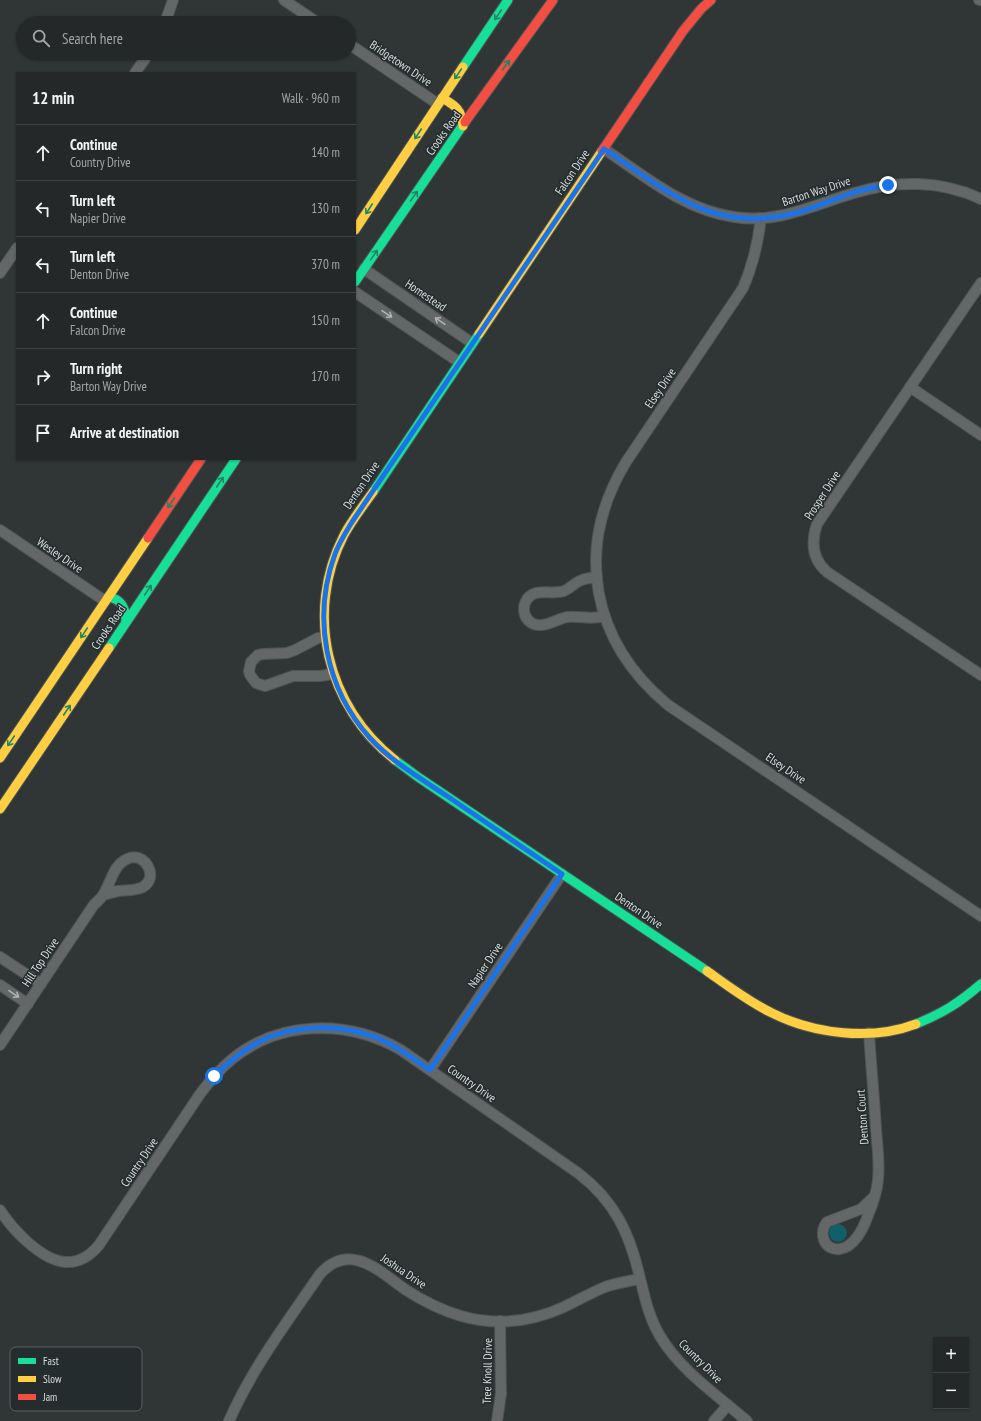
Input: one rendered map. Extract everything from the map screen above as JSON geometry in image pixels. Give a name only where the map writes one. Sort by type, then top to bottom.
[{"type":"street","points":[[167,16],[173,0]]},
{"type":"street","points":[[284,0],[308,16]]},
{"type":"street","name":"Crooks Road","points":[[356,228],[508,0]]},
{"type":"street","name":"Crooks Road","points":[[356,281],[463,126],[553,0]]},
{"type":"street","name":"Falcon Drive","points":[[459,362],[683,31],[701,9],[711,0]]},
{"type":"street","name":"Bridgetown Drive","points":[[356,48],[440,101]]},
{"type":"street","points":[[136,72],[144,60]]},
{"type":"street","points":[[440,101],[458,107],[462,112],[463,126]]},
{"type":"street","name":"Barton Way Drive","points":[[604,149],[675,197],[697,208],[734,218],[760,218],[793,214],[854,193],[888,185],[935,185],[965,192],[981,199]]},
{"type":"street","name":"Elsey Drive","points":[[760,218],[758,245],[743,288],[626,462],[611,489],[603,512],[597,541],[597,577],[605,616],[614,640],[630,666],[643,682],[668,705],[981,916]]},
{"type":"street","points":[[0,273],[16,249]]},
{"type":"street","name":"Homestead","points":[[364,269],[472,343]]},
{"type":"street","name":"Prosper Drive","points":[[981,282],[818,524],[814,537],[814,553],[820,565],[827,572],[981,675]]},
{"type":"street","points":[[356,293],[459,362]]},
{"type":"street","name":"Denton Drive","points":[[459,362],[352,522],[339,544],[330,572],[326,587],[323,616],[328,660],[349,710],[359,725],[383,751],[397,762],[562,874],[772,1013],[787,1020],[821,1030],[848,1034],[869,1033],[907,1027],[937,1016],[966,998],[981,984]]},
{"type":"street","points":[[910,387],[981,435]]},
{"type":"street","name":"Crooks Road","points":[[0,758],[200,460]]},
{"type":"street","name":"Crooks Road","points":[[0,810],[235,460]]},
{"type":"street","name":"Wesley Drive","points":[[0,530],[107,599]]},
{"type":"street","points":[[597,577],[581,580],[572,587],[555,593],[531,595],[524,604],[524,614],[530,622],[539,625],[567,617],[591,619],[605,616]]},
{"type":"street","points":[[107,599],[118,599],[125,607],[126,622]]},
{"type":"street","points":[[325,637],[318,638],[286,653],[258,655],[251,662],[249,671],[256,683],[265,686],[293,676],[320,676],[333,674]]},
{"type":"street","name":"Hill Top Drive","points":[[0,1045],[93,906],[103,895],[122,862],[132,857],[142,859],[146,862],[150,873],[148,883],[144,887],[139,889],[116,891],[103,895]]},
{"type":"street","name":"Napier Drive","points":[[430,1070],[562,874]]},
{"type":"street","points":[[0,957],[41,984]]},
{"type":"street","points":[[0,985],[28,1004]]},
{"type":"street","name":"Country Drive","points":[[0,1210],[10,1224],[25,1240],[49,1257],[64,1262],[76,1261],[85,1258],[100,1245],[200,1094],[214,1076],[232,1060],[256,1044],[278,1035],[302,1029],[330,1028],[362,1033],[384,1041],[401,1050],[578,1173],[596,1188],[621,1222],[631,1244],[645,1303],[652,1322],[660,1336],[673,1355],[683,1366],[747,1421]]},
{"type":"street","name":"Denton Court","points":[[869,1033],[879,1170],[878,1181],[874,1198],[862,1230],[850,1244],[841,1249],[832,1248],[824,1241],[822,1232],[827,1222],[861,1209],[874,1198]]},
{"type":"street","name":"Joshua Drive","points":[[229,1421],[247,1385],[266,1353],[320,1274],[335,1262],[351,1259],[360,1260],[437,1307],[469,1318],[500,1321],[523,1320],[543,1315],[606,1287],[640,1278]]},
{"type":"street","name":"Tree Knoll Drive","points":[[497,1421],[501,1394],[500,1321]]},
{"type":"street","points":[[714,1421],[728,1405]]},
{"type":"shaded area","points":[[838,1224],[844,1227],[847,1233],[844,1239],[838,1242],[832,1239],[829,1233],[832,1227]]},
{"type":"traffic: fast","points":[[463,67],[508,0]]},
{"type":"traffic: fast","points":[[356,281],[465,122]]},
{"type":"traffic: fast","points":[[373,492],[479,334]]},
{"type":"traffic: fast","points":[[109,648],[235,460]]},
{"type":"traffic: fast","points":[[108,597],[120,602],[124,608],[126,622]]},
{"type":"traffic: fast","points":[[395,760],[707,971]]},
{"type":"traffic: fast","points":[[916,1024],[950,1007],[981,984]]},
{"type":"traffic: slow","points":[[356,228],[463,67]]},
{"type":"traffic: slow","points":[[442,98],[451,103],[457,109],[461,116],[463,126]]},
{"type":"traffic: slow","points":[[479,334],[602,151]]},
{"type":"traffic: slow","points":[[373,492],[347,529],[332,565],[326,596],[325,626],[329,657],[338,686],[353,713],[372,738],[395,760]]},
{"type":"traffic: slow","points":[[0,758],[148,538]]},
{"type":"traffic: slow","points":[[0,809],[109,648]]},
{"type":"traffic: slow","points":[[707,971],[763,1009],[806,1026],[843,1033],[862,1034],[899,1029],[916,1024]]},
{"type":"traffic: jam","points":[[465,122],[553,0]]},
{"type":"traffic: jam","points":[[602,151],[683,31],[701,9],[711,0]]},
{"type":"traffic: jam","points":[[148,538],[200,460]]},
{"type":"route","points":[[214,1076],[232,1060],[256,1044],[278,1035],[302,1029],[315,1028],[346,1030],[373,1036],[393,1045],[430,1070],[562,874],[397,762],[370,738],[349,710],[336,683],[328,660],[323,616],[326,587],[336,553],[344,535],[604,149],[686,203],[697,208],[734,218],[748,219],[778,217],[793,214],[870,188],[888,185]]}]
